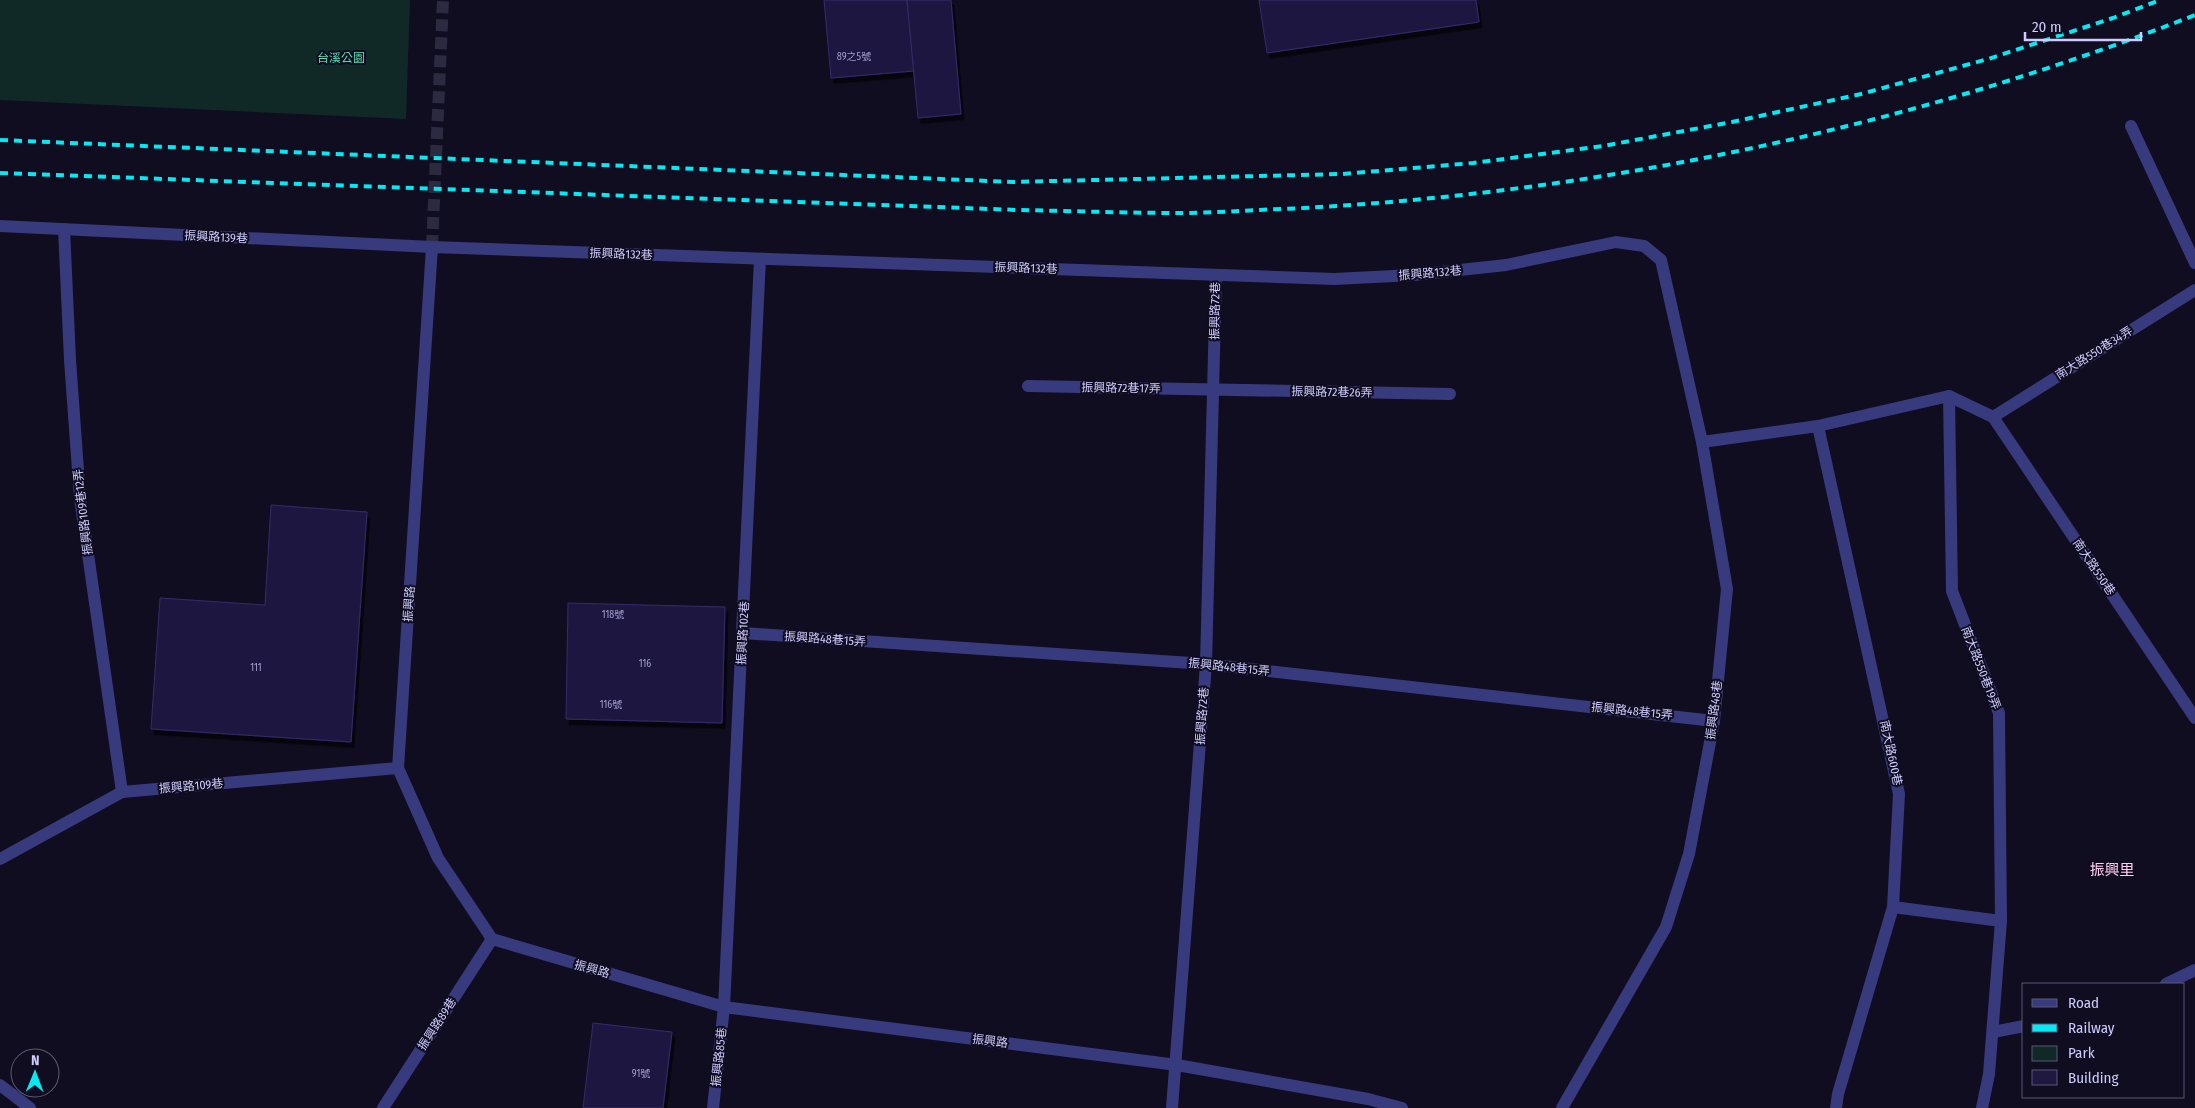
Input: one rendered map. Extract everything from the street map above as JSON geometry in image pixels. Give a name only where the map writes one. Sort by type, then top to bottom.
[{"type":"street","points":[[2131,126],[2195,263]]},
{"type":"street","name":"振興路139巷","points":[[0,226],[432,247]]},
{"type":"street","name":"振興路109巷12弄","points":[[64,229],[70,360],[80,498],[122,792]]},
{"type":"street","name":"振興路132巷","points":[[432,247],[1334,279],[1414,275],[1506,265],[1616,242],[1644,246],[1661,260],[1667,286]]},
{"type":"street","name":"振興路","points":[[432,247],[398,768],[438,858],[492,939],[724,1007],[1177,1065],[1368,1099],[1402,1108]]},
{"type":"street","name":"振興路102巷","points":[[724,1007],[760,259]]},
{"type":"street","name":"振興路72巷","points":[[1172,1108],[1177,1065],[1206,664],[1216,276]]},
{"type":"street","name":"振興路48巷","points":[[1562,1108],[1666,927],[1689,854],[1714,720],[1727,590],[1702,442],[1667,286]]},
{"type":"street","name":"南大路550巷34弄","points":[[1993,416],[2195,290]]},
{"type":"street","name":"振興路72巷17弄","points":[[1028,386],[1213,390]]},
{"type":"street","name":"振興路72巷26弄","points":[[1213,390],[1450,394]]},
{"type":"street","points":[[1702,442],[1818,426],[1948,396],[1993,416]]},
{"type":"street","name":"南大路550巷19弄","points":[[1948,396],[1952,592],[1999,713],[2001,920],[1989,1074],[1982,1108]]},
{"type":"street","name":"南大路550巷","points":[[1993,416],[2195,718]]},
{"type":"street","name":"南大路600巷","points":[[1818,426],[1899,794],[1893,907],[1838,1094],[1836,1108]]},
{"type":"street","name":"振興路48巷15弄","points":[[743,634],[1206,664],[1714,720]]},
{"type":"street","name":"振興路109巷","points":[[0,859],[122,792],[398,768]]},
{"type":"street","points":[[1893,907],[2001,920]]},
{"type":"street","name":"振興路89巷","points":[[382,1108],[492,939]]},
{"type":"street","points":[[2168,983],[2195,970]]},
{"type":"street","name":"振興路85巷","points":[[713,1108],[724,1007]]},
{"type":"street","points":[[1993,1032],[2022,1026]]},
{"type":"street","points":[[0,1085],[30,1108]]},
{"type":"green space","name":"台溪公園","points":[[0,0],[410,0],[406,119],[0,100]]},
{"type":"building","points":[[824,0],[907,0],[914,71],[831,78]]},
{"type":"building","points":[[907,0],[951,0],[961,114],[918,118]]},
{"type":"building","points":[[1259,0],[1476,0],[1479,22],[1267,53]]},
{"type":"building","points":[[271,505],[367,512],[351,742],[151,729],[160,598],[265,605]]},
{"type":"building","points":[[568,603],[725,607],[722,723],[566,719]]},
{"type":"building","points":[[593,1023],[672,1032],[663,1108],[583,1108]]},
{"type":"tunnel","points":[[432,247],[443,0]]},
{"type":"railway","points":[[0,140],[1013,182],[1342,174],[1473,163],[1603,146],[1732,122],[1861,94],[1988,59],[2113,18],[2160,0]]},
{"type":"railway","points":[[0,173],[1018,210],[1207,213],[1401,201],[1517,188],[1633,171],[1747,149],[1861,123],[1974,91],[2085,55],[2195,15]]},
{"type":"district","name":"振興里","points":[[2112,870]]}]
